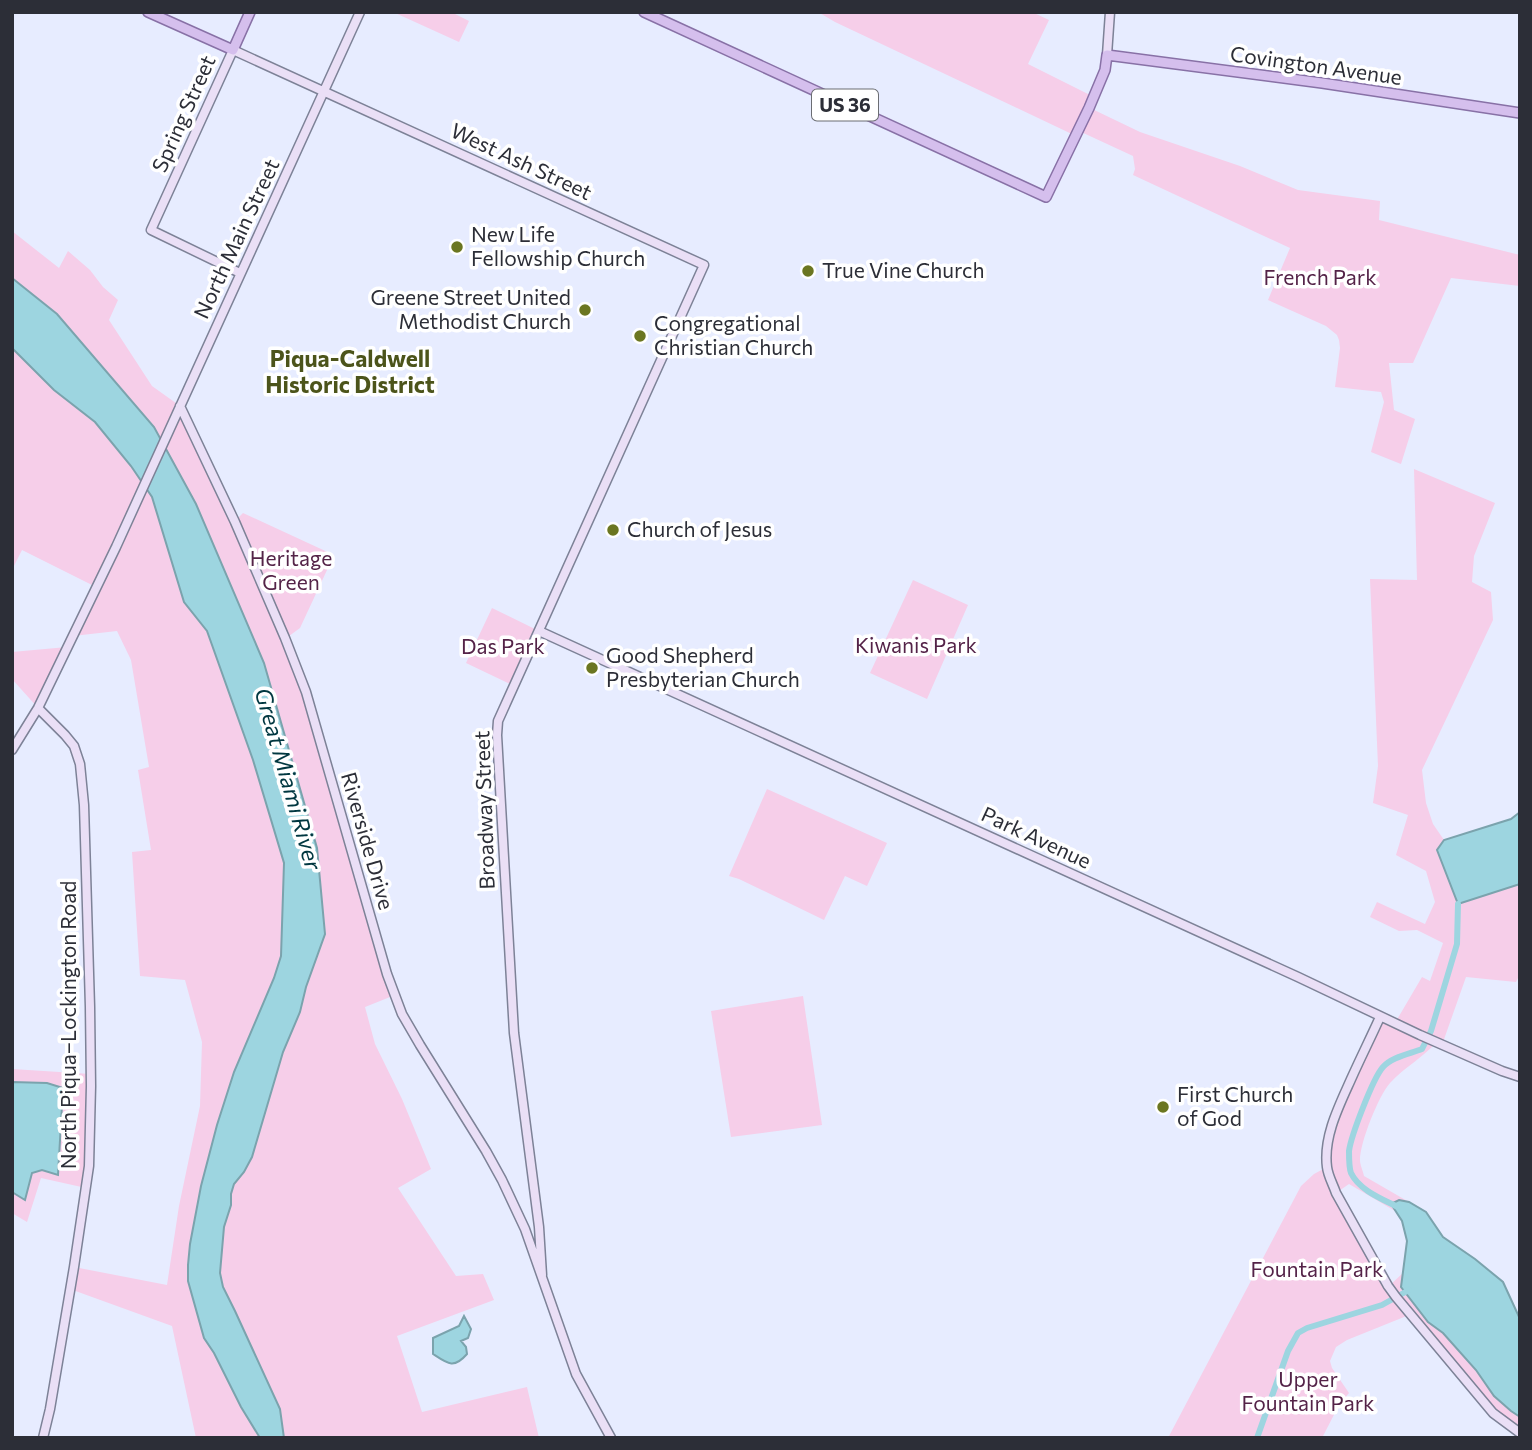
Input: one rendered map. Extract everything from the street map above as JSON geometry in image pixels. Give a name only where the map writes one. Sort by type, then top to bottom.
[{"type":"main road","points":[[148,12],[233,50]]},
{"type":"main road","name":"Spring Street","points":[[233,50],[250,12]]},
{"type":"main road","name":"US 36","points":[[644,12],[1046,197],[1079,131],[1105,70],[1107,55]]},
{"type":"main road","name":"Covington Avenue","points":[[1107,55],[1322,83],[1520,113]]},
{"type":"street","name":"North Main Street","points":[[12,750],[38,708],[116,547],[360,12]]},
{"type":"street","points":[[1107,55],[1110,12]]},
{"type":"street","name":"West Ash Street","points":[[233,50],[704,265]]},
{"type":"street","name":"Spring Street","points":[[233,50],[151,230],[240,273]]},
{"type":"street","name":"Broadway Street","points":[[542,1275],[539,1227],[514,1033],[497,735],[499,721],[704,265]]},
{"type":"street","name":"Riverside Drive","points":[[180,406],[235,522],[306,692],[387,974],[402,1014],[502,1180],[525,1229],[542,1275]]},
{"type":"street","name":"Park Avenue","points":[[539,631],[1298,977],[1380,1017],[1520,1077]]},
{"type":"street","name":"North Piqua–Lockington Road","points":[[38,708],[74,746],[80,764],[84,804],[91,1086],[89,1166],[43,1438]]},
{"type":"street","points":[[1380,1017],[1339,1107],[1326,1153],[1327,1168],[1336,1193],[1400,1303],[1493,1413],[1520,1433]]},
{"type":"street","points":[[525,1229],[539,1227]]},
{"type":"street","points":[[542,1275],[576,1374],[611,1438]]},
{"type":"green space","points":[[393,12],[451,12],[469,21],[459,42]]},
{"type":"green space","name":"French Park","points":[[818,12],[1032,12],[1049,20],[1028,64],[1094,97],[1090,108],[1140,132],[1240,166],[1298,190],[1380,201],[1379,220],[1520,255],[1520,286],[1451,278],[1413,363],[1389,363],[1394,410],[1415,419],[1401,464],[1371,452],[1384,402],[1381,392],[1335,387],[1340,348],[1337,335],[1326,326],[1268,300],[1290,248],[1133,175],[1133,156],[1079,131],[1076,136]]},
{"type":"green space","name":"Heritage Green","points":[[12,231],[59,268],[68,251],[118,300],[109,320],[152,386],[180,406],[235,521],[243,513],[334,555],[300,628],[285,639],[306,692],[395,995],[365,1007],[375,1044],[402,1099],[431,1169],[398,1188],[456,1276],[483,1274],[494,1300],[397,1336],[422,1412],[527,1387],[539,1438],[282,1436],[280,1409],[223,1287],[220,1273],[224,1227],[234,1184],[252,1157],[283,1052],[300,1012],[306,987],[317,848],[264,663],[196,504],[154,427],[57,314],[12,278]]},
{"type":"green space","points":[[12,348],[54,390],[95,422],[152,497],[184,602],[207,631],[253,760],[284,863],[281,956],[234,1072],[217,1125],[201,1186],[188,1265],[188,1281],[204,1338],[260,1438],[196,1438],[172,1326],[70,1289],[74,1267],[167,1285],[179,1206],[200,1106],[202,1042],[185,980],[140,976],[132,852],[151,850],[138,770],[149,767],[131,660],[117,631],[73,636],[96,587],[22,550],[12,570]]},
{"type":"green space","points":[[1414,469],[1495,503],[1474,556],[1472,582],[1491,592],[1493,620],[1422,770],[1426,803],[1433,824],[1444,840],[1437,850],[1458,903],[1520,884],[1520,974],[1516,982],[1466,977],[1442,1045],[1436,1043],[1402,1072],[1390,1083],[1381,1098],[1363,1142],[1361,1166],[1364,1176],[1409,1202],[1399,1200],[1392,1205],[1395,1211],[1349,1184],[1336,1193],[1389,1286],[1404,1272],[1401,1287],[1428,1322],[1443,1333],[1476,1370],[1494,1396],[1520,1417],[1520,1433],[1509,1425],[1409,1315],[1336,1347],[1330,1361],[1349,1393],[1339,1405],[1322,1438],[1168,1438],[1301,1186],[1327,1167],[1330,1134],[1380,1017],[1395,1023],[1422,977],[1430,981],[1443,943],[1417,930],[1399,931],[1370,917],[1377,902],[1425,924],[1435,902],[1426,871],[1396,855],[1408,815],[1373,803],[1378,766],[1370,579],[1417,580]]},
{"type":"green space","name":"Kiwanis Park","points":[[913,580],[968,605],[927,699],[870,673]]},
{"type":"green space","name":"Das Park","points":[[492,608],[539,631],[514,686],[466,663]]},
{"type":"green space","points":[[67,647],[38,708],[12,679],[12,652]]},
{"type":"green space","points":[[767,789],[887,843],[867,886],[845,876],[824,920],[729,876]]},
{"type":"green space","points":[[803,996],[822,1125],[731,1137],[711,1011]]},
{"type":"green space","points":[[12,1069],[91,1074],[86,1188],[41,1178],[27,1222],[12,1213],[12,1192],[25,1199],[32,1173],[42,1170],[58,1175],[47,1083],[12,1082]]},
{"type":"water","name":"Great Miami River","points":[[12,278],[57,314],[154,427],[196,504],[264,663],[317,848],[325,934],[300,1012],[283,1052],[252,1157],[234,1184],[224,1227],[220,1273],[223,1287],[280,1409],[284,1438],[260,1438],[241,1407],[204,1338],[188,1281],[188,1265],[201,1186],[217,1125],[234,1072],[281,956],[284,863],[253,760],[207,631],[184,602],[152,497],[95,422],[54,390],[12,348]]},
{"type":"water","points":[[1520,812],[1520,884],[1458,904],[1437,850],[1444,840],[1511,819]]},
{"type":"water","points":[[12,1082],[47,1083],[63,1088],[58,1175],[42,1170],[32,1173],[25,1200],[12,1192]]},
{"type":"water","points":[[1399,1200],[1409,1202],[1426,1212],[1443,1237],[1503,1282],[1520,1319],[1520,1417],[1494,1396],[1476,1370],[1443,1333],[1428,1322],[1401,1287],[1407,1241],[1402,1221],[1391,1204]]},
{"type":"water","points":[[464,1316],[471,1329],[468,1338],[461,1341],[467,1354],[458,1362],[451,1363],[433,1354],[433,1338],[459,1326]]},
{"type":"waterway","points":[[1398,1207],[1359,1184],[1350,1171],[1349,1151],[1363,1107],[1383,1067],[1401,1056],[1422,1049],[1431,1031],[1457,944],[1458,904]]},
{"type":"waterway","points":[[1257,1438],[1288,1351],[1298,1333],[1382,1305],[1409,1290]]},
{"type":"place","name":"New Life Fellowship Church","points":[[457,247]]},
{"type":"place","name":"True Vine Church","points":[[808,271]]},
{"type":"place","name":"Greene Street United Methodist Church","points":[[585,310]]},
{"type":"place","name":"Congregational Christian Church","points":[[640,336]]},
{"type":"place","name":"Church of Jesus","points":[[613,530]]},
{"type":"place","name":"Good Shepherd Presbyterian Church","points":[[592,668]]},
{"type":"place","name":"First Church of God","points":[[1163,1107]]},
{"type":"district","name":"Piqua-Caldwell Historic District","points":[[350,372]]},
{"type":"park label","name":"Fountain Park","points":[[1317,1270]]},
{"type":"park label","name":"Upper Fountain Park","points":[[1308,1392]]}]
